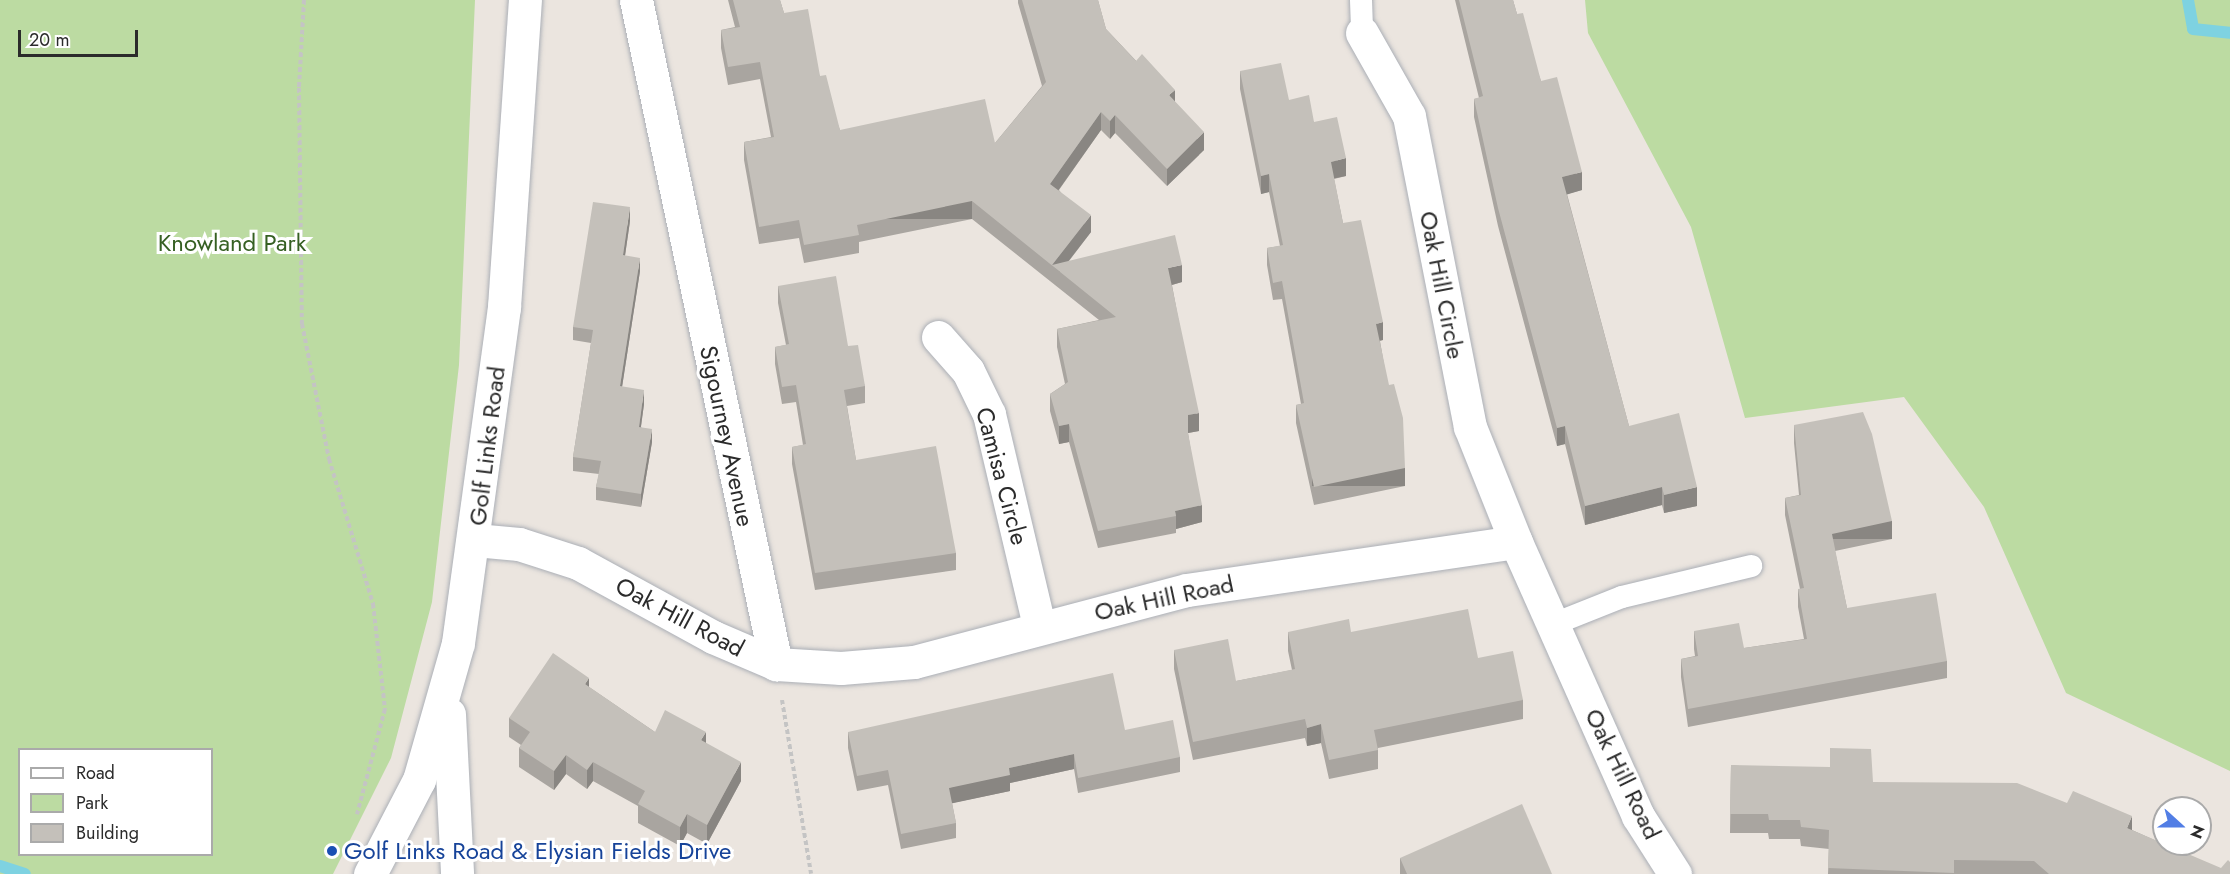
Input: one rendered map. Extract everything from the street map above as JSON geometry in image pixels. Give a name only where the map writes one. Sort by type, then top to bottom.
[{"type":"street","name":"Golf Links Road","points":[[370,874],[407,809],[448,690],[475,540],[504,307],[525,0]]},
{"type":"street","name":"Sigourney Avenue","points":[[636,0],[776,664]]},
{"type":"street","name":"Oak Hill Circle","points":[[1362,33],[1409,116],[1470,428],[1516,542]]},
{"type":"street","name":"Camisa Circle","points":[[938,337],[968,371],[989,414],[1039,626]]},
{"type":"street","name":"Oak Hill Road","points":[[475,540],[519,544],[578,563],[713,637],[776,664],[842,668],[914,662],[1039,626],[1187,590],[1516,542],[1638,816],[1675,874]]},
{"type":"street","points":[[448,690],[457,874]]},
{"type":"lane","points":[[1362,0],[1362,33]]},
{"type":"lane","points":[[1554,624],[1622,597],[1751,566]]},
{"type":"path","points":[[304,0],[299,88],[302,324],[329,459],[373,604],[385,709],[354,822]]},
{"type":"path","points":[[776,664],[811,874]]},
{"type":"green space","name":"Knowland Park","points":[[0,0],[475,0],[459,365],[432,602],[391,758],[333,874],[0,874]]},
{"type":"green space","points":[[1585,0],[2230,0],[2230,771],[2066,693],[1984,507],[1904,397],[1745,418],[1691,227],[1588,33]]},
{"type":"building","points":[[733,0],[780,0],[784,13],[808,9],[820,76],[826,75],[840,130],[985,99],[995,143],[1046,82],[1022,0],[1098,0],[1106,29],[1136,61],[1142,54],[1175,90],[1169,95],[1204,132],[1167,169],[1115,115],[1110,121],[1101,112],[1050,184],[1091,215],[1052,265],[1175,235],[1182,265],[1168,268],[1199,413],[1188,415],[1188,433],[1202,505],[1175,511],[1176,516],[1098,531],[1069,424],[1059,426],[1050,394],[1068,382],[1057,329],[1116,317],[972,201],[857,225],[859,235],[804,245],[799,220],[759,227],[744,142],[774,137],[760,62],[728,67],[721,30],[740,27]]},
{"type":"building","points":[[1459,0],[1513,0],[1517,14],[1523,13],[1541,81],[1557,77],[1582,172],[1562,177],[1629,426],[1679,413],[1697,487],[1664,495],[1662,487],[1585,506],[1565,426],[1557,428],[1498,208],[1474,99],[1483,96]]},
{"type":"building","points":[[1281,63],[1289,100],[1309,95],[1314,122],[1337,117],[1346,158],[1331,162],[1343,223],[1361,220],[1383,322],[1376,324],[1389,385],[1394,384],[1403,418],[1405,468],[1314,487],[1296,405],[1304,403],[1282,281],[1273,283],[1267,248],[1283,245],[1269,174],[1261,176],[1240,71]]},
{"type":"building","points":[[593,202],[630,207],[623,255],[640,258],[620,386],[644,390],[639,427],[652,429],[641,494],[596,487],[601,461],[573,457],[593,330],[573,327]]},
{"type":"building","points":[[836,276],[848,346],[858,345],[865,386],[844,390],[856,460],[936,446],[956,553],[815,573],[792,447],[806,444],[796,385],[782,387],[775,347],[789,344],[778,286]]},
{"type":"building","points":[[1863,412],[1872,434],[1892,521],[1832,534],[1847,608],[1936,593],[1947,661],[1688,709],[1681,659],[1698,656],[1694,631],[1739,623],[1744,648],[1807,639],[1798,589],[1804,588],[1785,498],[1801,495],[1794,425]]},
{"type":"building","points":[[1468,609],[1478,658],[1513,651],[1523,700],[1374,730],[1378,750],[1329,760],[1321,724],[1307,728],[1305,719],[1193,742],[1174,650],[1228,639],[1236,681],[1295,669],[1288,632],[1349,619],[1351,632]]},
{"type":"building","points":[[553,653],[589,678],[585,684],[655,732],[665,710],[706,732],[701,740],[741,762],[707,825],[687,814],[680,827],[638,804],[645,791],[593,762],[587,770],[566,755],[554,771],[519,748],[530,732],[509,718]]},
{"type":"building","points":[[1113,673],[1125,730],[1173,720],[1180,757],[1078,778],[1074,754],[1009,768],[1010,775],[949,788],[956,823],[901,834],[888,770],[857,776],[848,732]]},
{"type":"building","points":[[1830,748],[1871,749],[1873,782],[2017,783],[2067,803],[2073,791],[2132,816],[2127,828],[2152,839],[2152,856],[2193,856],[2221,868],[2228,860],[2230,874],[2049,874],[2034,861],[1954,860],[1954,873],[1828,868],[1829,830],[1801,827],[1800,820],[1769,820],[1768,814],[1730,814],[1731,765],[1830,767]]},
{"type":"building","points":[[1522,804],[1552,874],[1407,874],[1400,858]]},
{"type":"waterway","points":[[2188,0],[2193,29],[2230,33]]},
{"type":"waterway","points":[[0,866],[25,874]]},
{"type":"place","name":"Golf Links Road & Elysian Fields Drive","points":[[332,851]]}]
